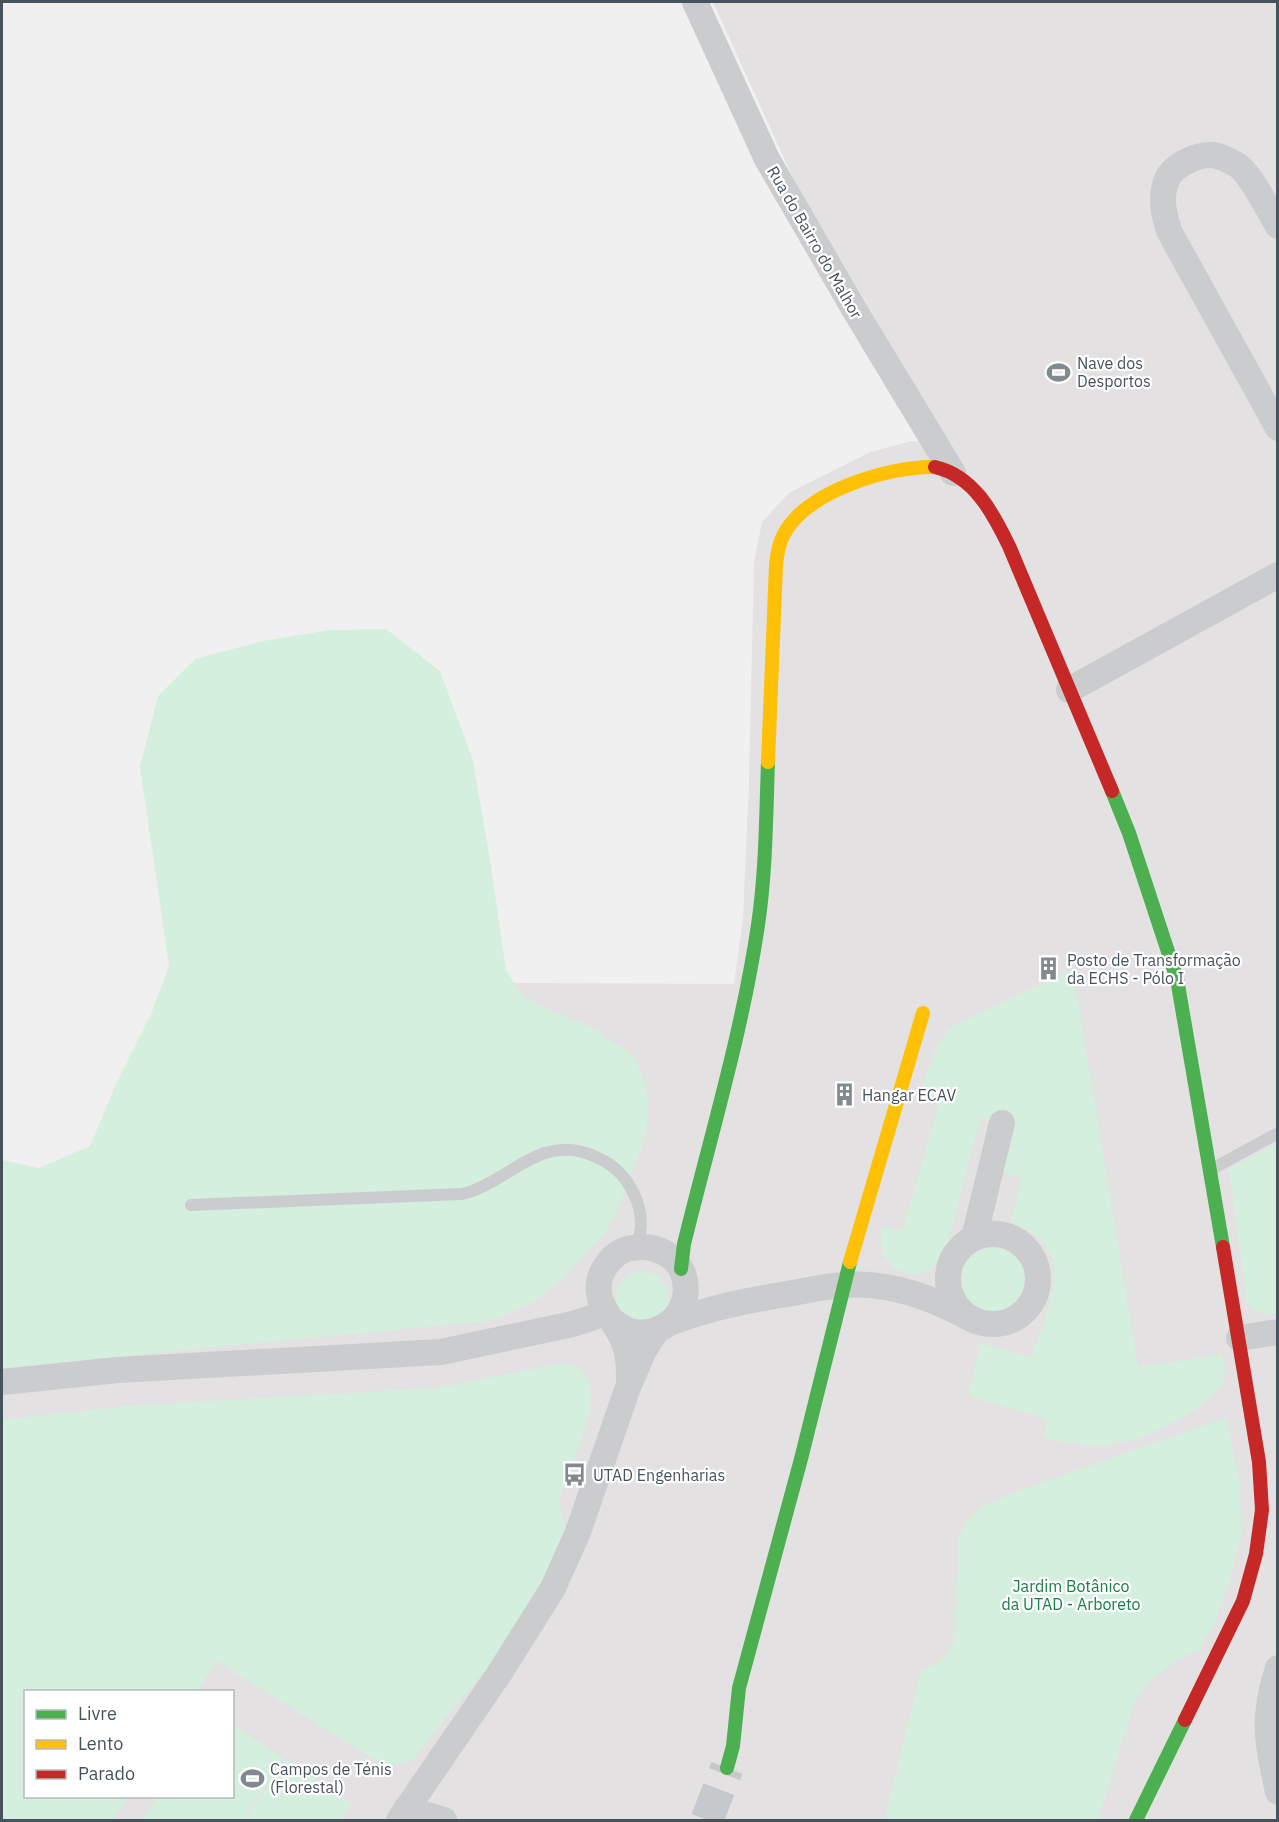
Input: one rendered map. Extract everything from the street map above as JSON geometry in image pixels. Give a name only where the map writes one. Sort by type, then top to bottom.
[{"type":"street","name":"Rua do Bairro do Malhor","points":[[695,2],[767,159],[953,473]]},
{"type":"street","points":[[1278,226],[1257,189],[1238,165],[1213,154],[1194,158],[1176,168],[1166,180],[1162,203],[1169,231],[1278,428]]},
{"type":"street","points":[[444,1821],[402,1815],[499,1674],[553,1588],[581,1525],[628,1387],[644,1350],[680,1311],[685,1297],[684,1244],[742,1019],[759,921],[764,877],[775,578],[779,547],[786,528],[798,514],[818,500],[863,480],[917,465],[953,473],[987,505],[998,524],[1129,833],[1177,980],[1239,1338],[1261,1485],[1262,1510],[1256,1554],[1243,1601],[1136,1821]]},
{"type":"street","points":[[1069,690],[1278,575]]},
{"type":"street","points":[[727,1768],[733,1746],[739,1688],[801,1460],[845,1285],[923,1013]]},
{"type":"street","points":[[974,1238],[1002,1123]]},
{"type":"street","points":[[559,1327],[582,1306],[612,1258],[623,1250],[643,1247],[664,1240],[692,1211]]},
{"type":"street","points":[[2,1382],[118,1370],[431,1353],[610,1317],[627,1330],[642,1333],[702,1311],[743,1301],[845,1285],[879,1287],[915,1294],[949,1306],[975,1321],[990,1324],[1005,1323],[1019,1316],[1029,1306],[1036,1293],[1039,1278],[1036,1263],[1017,1241],[1003,1235],[989,1234],[974,1238],[962,1246],[940,1276],[929,1287],[915,1294]]},
{"type":"street","points":[[643,1247],[662,1250],[673,1258],[683,1276],[709,1297],[743,1301]]},
{"type":"street","points":[[953,1259],[948,1273],[948,1287],[963,1313],[975,1321]]},
{"type":"street","points":[[599,1282],[599,1297],[626,1349],[628,1387]]},
{"type":"street","points":[[1239,1338],[1278,1332]]},
{"type":"street","points":[[1278,1668],[1271,1692],[1268,1740],[1278,1792]]},
{"type":"lane","points":[[1211,1170],[1278,1133]]},
{"type":"lane","points":[[191,1205],[462,1194],[484,1187],[523,1162],[541,1154],[562,1150],[584,1151],[615,1168],[627,1181],[636,1197],[642,1222],[640,1237],[643,1247]]},
{"type":"shaded area","points":[[713,2],[1277,2],[1277,1820],[2,1820],[2,1181],[17,1182],[488,983],[734,984],[743,919],[754,562],[762,522],[789,493],[871,452],[912,441],[949,444],[794,180]]},
{"type":"green space","points":[[386,629],[440,671],[473,760],[506,970],[521,994],[598,1031],[635,1058],[644,1081],[648,1102],[647,1126],[641,1149],[616,1214],[606,1231],[561,1281],[536,1300],[503,1316],[486,1321],[2,1368],[2,1160],[39,1168],[90,1146],[116,1084],[151,1014],[169,966],[140,767],[158,696],[195,659],[263,641],[330,630]]},
{"type":"green space","points":[[1068,972],[1075,989],[1080,1015],[1138,1367],[1222,1355],[1225,1369],[1224,1378],[1218,1389],[1194,1411],[1144,1436],[1107,1445],[1079,1444],[1043,1437],[1048,1419],[969,1396],[980,1343],[1031,1358],[1054,1285],[1052,1256],[1045,1245],[1033,1234],[1011,1221],[1022,1178],[1002,1173],[995,1122],[981,1118],[948,1240],[934,1266],[921,1273],[900,1271],[885,1258],[881,1245],[882,1227],[902,1232],[943,1091],[923,1085],[943,1037],[955,1025]]},
{"type":"green space","points":[[1277,1143],[1277,1314],[1268,1314],[1257,1312],[1247,1304],[1229,1169]]},
{"type":"green space","points":[[993,1248],[1011,1254],[1019,1262],[1025,1280],[1019,1298],[1011,1306],[993,1312],[975,1306],[967,1298],[961,1280],[967,1262],[975,1254]]},
{"type":"green space","points":[[637,1271],[647,1271],[661,1278],[668,1297],[661,1316],[647,1323],[637,1323],[627,1319],[620,1312],[616,1302],[616,1292],[620,1282],[627,1275]]},
{"type":"green space","points":[[563,1363],[581,1371],[589,1384],[591,1401],[587,1422],[560,1498],[565,1525],[564,1534],[532,1604],[516,1631],[413,1760],[384,1766],[217,1661],[198,1690],[24,1690],[24,1798],[127,1798],[113,1820],[2,1820],[2,1420],[126,1406],[438,1388]]},
{"type":"green space","name":"Jardim Botânico da UTAD - Arboreto","points":[[1226,1418],[1240,1485],[1241,1534],[1229,1582],[1214,1624],[1199,1649],[1178,1660],[1151,1680],[1134,1702],[1098,1820],[885,1820],[921,1671],[942,1659],[955,1640],[958,1540],[970,1517],[987,1504],[1027,1488]]},
{"type":"green space","name":"Campos de Ténis (Florestal)","points":[[234,1726],[284,1759],[243,1820],[142,1820],[157,1798],[234,1798]]},
{"type":"green space","name":"Campos de Ténis (Florestal)","points":[[286,1760],[352,1804],[341,1820],[245,1820]]},
{"type":"tunnel","points":[[707,1820],[727,1768]]},
{"type":"traffic: fast","points":[[681,1269],[684,1244],[743,1005],[758,925],[763,884],[768,762]]},
{"type":"traffic: fast","points":[[1112,791],[1129,833],[1177,979],[1223,1247]]},
{"type":"traffic: fast","points":[[727,1768],[733,1746],[739,1688],[801,1459],[850,1262]]},
{"type":"traffic: fast","points":[[1136,1820],[1185,1720]]},
{"type":"traffic: slow","points":[[768,762],[776,565],[778,549],[784,534],[795,519],[811,505],[851,484],[895,471],[935,467]]},
{"type":"traffic: slow","points":[[850,1262],[923,1013]]},
{"type":"traffic: jam","points":[[935,467],[961,478],[981,497],[996,521],[1009,546],[1112,791]]},
{"type":"traffic: jam","points":[[1185,1720],[1243,1601],[1256,1554],[1262,1510],[1259,1462],[1223,1247]]},
{"type":"place","name":"Nave dos Desportos","points":[[1059,372]]},
{"type":"place","name":"Posto de Transformação da ECHS - Pólo I","points":[[1049,969]]},
{"type":"place","name":"Hangar ECAV","points":[[844,1095]]},
{"type":"place","name":"UTAD Engenharias","points":[[575,1475]]},
{"type":"place","name":"Campos de Ténis (Florestal)","points":[[252,1778]]}]
